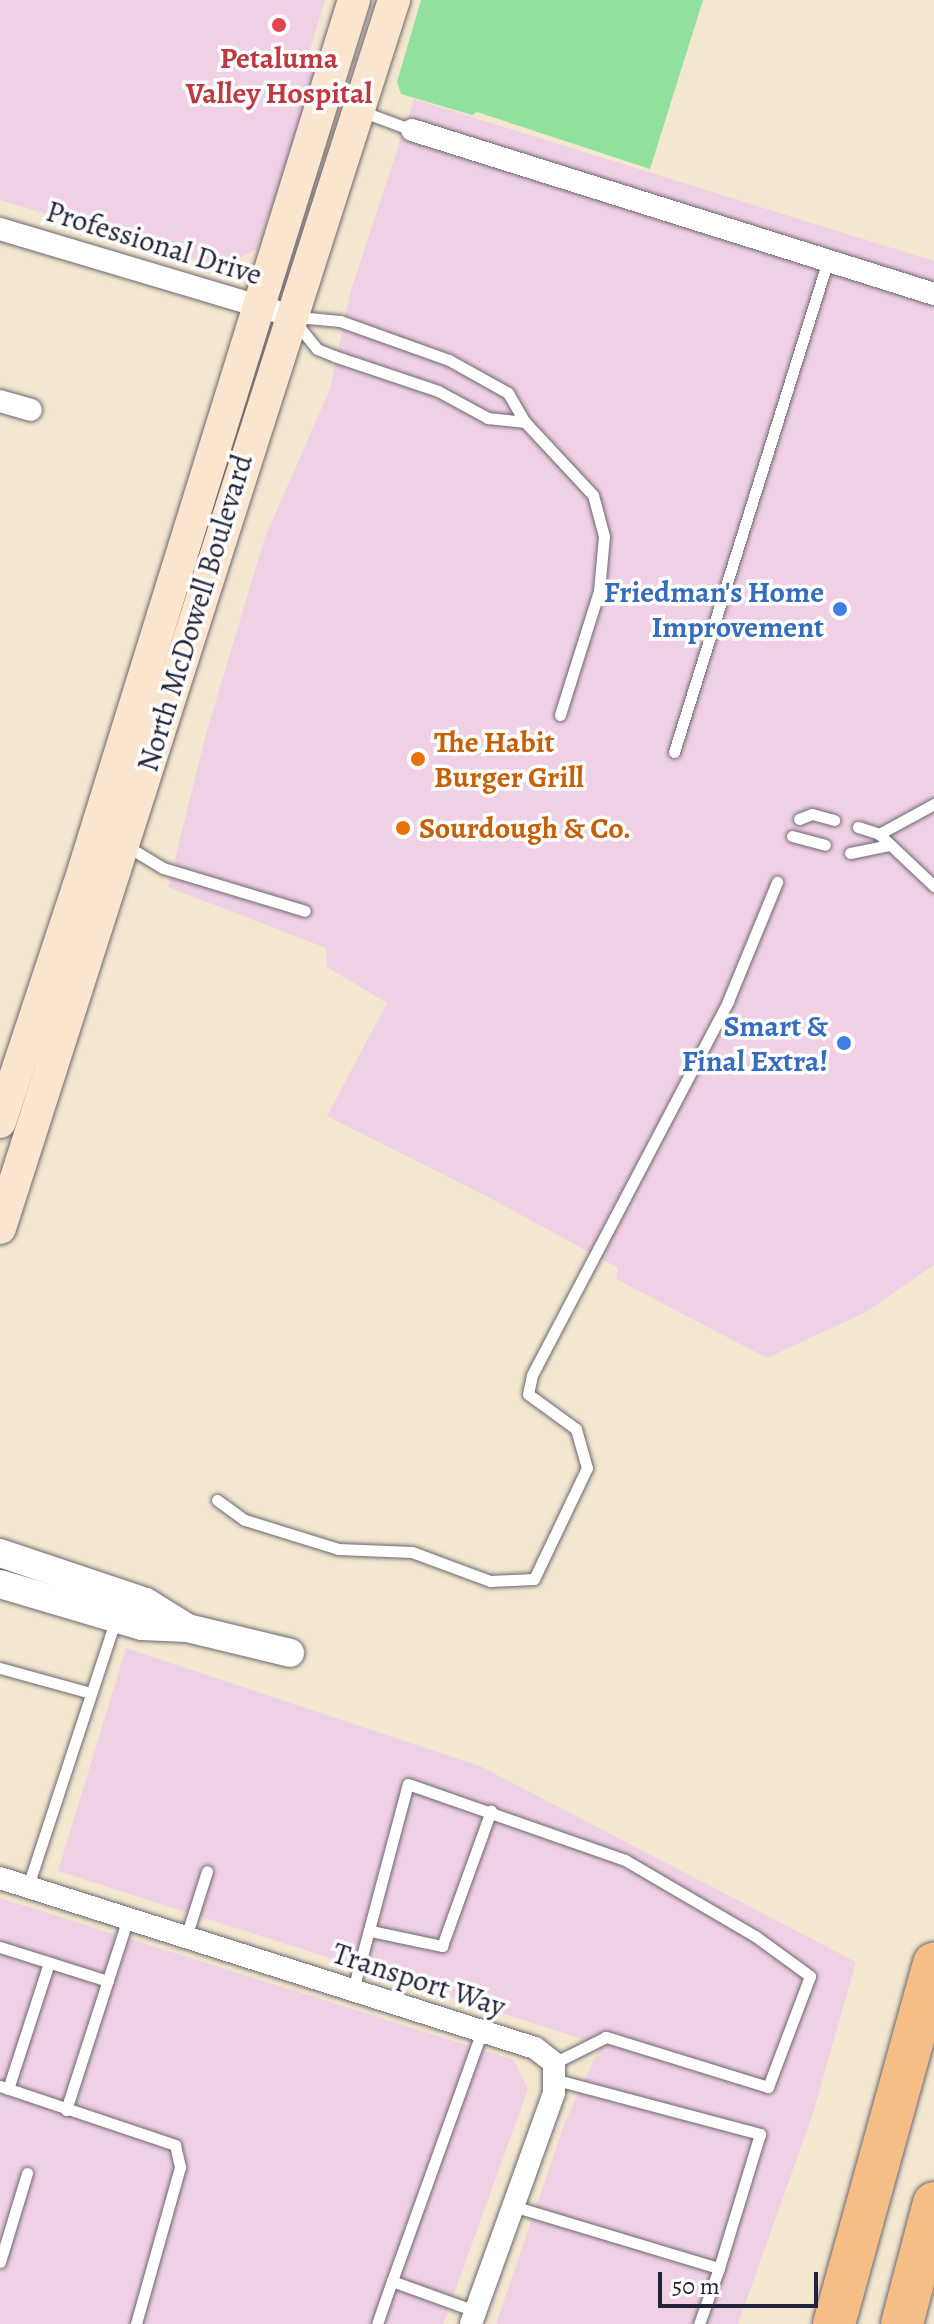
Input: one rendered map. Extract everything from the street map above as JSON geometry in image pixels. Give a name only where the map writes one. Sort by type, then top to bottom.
[{"type":"highway","points":[[834,2324],[934,1964]]},
{"type":"highway","points":[[902,2324],[934,2203]]},
{"type":"main road","name":"North McDowell Boulevard","points":[[0,1228],[125,845],[276,311],[354,0]]},
{"type":"main road","name":"North McDowell Boulevard","points":[[0,1122],[79,885],[217,428],[276,311],[358,109],[394,0]]},
{"type":"street","points":[[412,130],[934,294]]},
{"type":"street","name":"Professional Drive","points":[[0,229],[276,311]]},
{"type":"street","points":[[0,401],[31,410]]},
{"type":"street","points":[[0,1553],[119,1607]]},
{"type":"street","points":[[0,1584],[119,1607],[187,1628],[290,1653]]},
{"type":"street","name":"Transport Way","points":[[0,1878],[535,2048],[554,2071]]},
{"type":"street","points":[[473,2318],[554,2093],[554,2071]]},
{"type":"lane","points":[[358,109],[412,130]]},
{"type":"lane","points":[[674,752],[828,260]]},
{"type":"lane","points":[[276,311],[317,349],[438,391],[488,418],[525,422]]},
{"type":"lane","points":[[276,311],[340,321],[449,360],[508,393],[525,422],[593,495],[604,536],[599,591],[560,715]]},
{"type":"lane","points":[[879,834],[934,804]]},
{"type":"lane","points":[[799,819],[812,814],[834,820]]},
{"type":"lane","points":[[858,827],[879,834],[934,886]]},
{"type":"lane","points":[[792,836],[825,845]]},
{"type":"lane","points":[[125,845],[163,868],[305,911]]},
{"type":"lane","points":[[850,853],[890,845]]},
{"type":"lane","points":[[217,1500],[245,1520],[338,1549],[412,1552],[490,1581],[534,1579],[587,1468],[576,1429],[528,1394],[532,1375],[717,1024],[777,882]]},
{"type":"lane","points":[[28,1886],[119,1607]]},
{"type":"lane","points":[[0,1668],[91,1693]]},
{"type":"lane","points":[[353,1990],[408,1784],[625,1860],[755,1936],[810,1976],[768,2087],[606,2037],[554,2071]]},
{"type":"lane","points":[[371,1931],[442,1946],[491,1811]]},
{"type":"lane","points":[[186,1937],[207,1871]]},
{"type":"lane","points":[[66,2110],[128,1918]]},
{"type":"lane","points":[[0,1947],[108,1981]]},
{"type":"lane","points":[[49,1963],[4,2088],[175,2145],[180,2167],[136,2324]]},
{"type":"lane","points":[[377,2324],[482,2031]]},
{"type":"lane","points":[[554,2071],[760,2134],[699,2324]]},
{"type":"lane","points":[[0,2262],[27,2173]]},
{"type":"lane","points":[[513,2206],[719,2268]]},
{"type":"lane","points":[[392,2281],[473,2318]]},
{"type":"shaded area","points":[[0,0],[325,0],[310,50],[324,56],[257,249],[223,267],[0,200]]},
{"type":"shaded area","points":[[414,99],[934,261],[934,1265],[866,1312],[767,1358],[616,1279],[618,1268],[490,1198],[327,1116],[387,1003],[327,967],[326,948],[168,887],[206,734],[265,537],[330,389],[351,290]]},
{"type":"shaded area","points":[[126,1648],[480,1766],[856,1962],[813,2113],[738,2324],[496,2324],[565,2122],[601,2045],[58,1871]]},
{"type":"shaded area","points":[[0,1898],[514,2060],[528,2089],[443,2324],[0,2324]]},
{"type":"green space","points":[[421,0],[703,0],[650,169],[477,112],[472,115],[401,94],[397,82]]},
{"type":"place","name":"Petaluma Valley Hospital","points":[[279,25]]},
{"type":"place","name":"Friedman's Home Improvement","points":[[840,609]]},
{"type":"place","name":"The Habit Burger Grill","points":[[418,759]]},
{"type":"place","name":"Sourdough & Co.","points":[[403,828]]},
{"type":"place","name":"Smart & Final Extra!","points":[[844,1043]]}]
